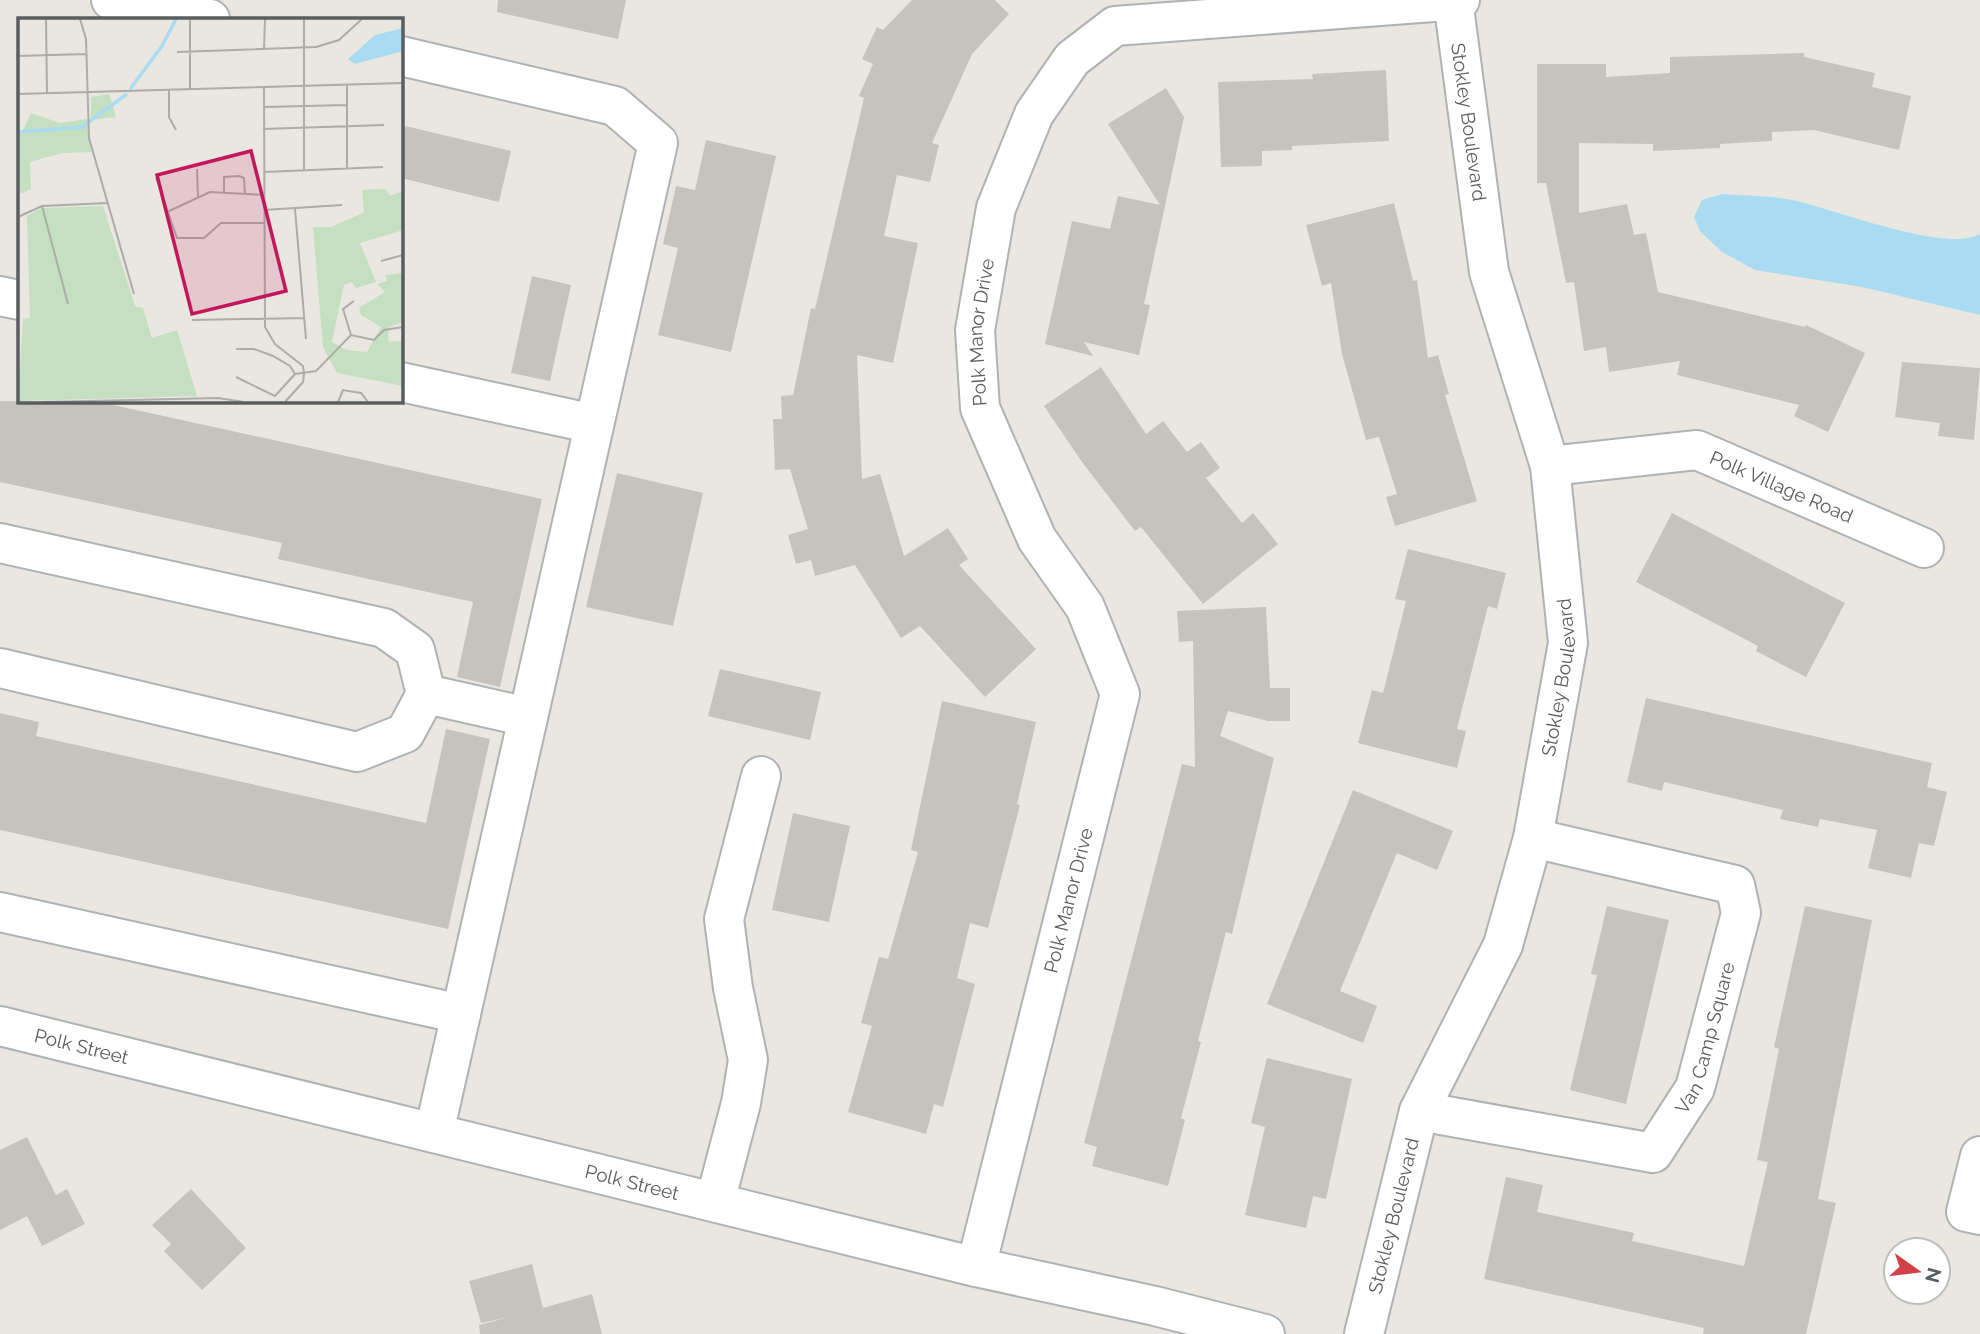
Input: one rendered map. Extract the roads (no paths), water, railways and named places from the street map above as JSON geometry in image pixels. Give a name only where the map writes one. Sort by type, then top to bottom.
[{"type":"street","points":[[111,0],[205,18]]},
{"type":"street","name":"Stokley Boulevard","points":[[1364,1334],[1419,1111],[1503,945],[1533,838],[1568,643],[1550,466],[1489,272],[1453,0]]},
{"type":"street","name":"Polk Manor Drive","points":[[976,1267],[1120,694],[1085,607],[1037,539],[980,408],[975,330],[996,208],[1034,114],[1072,58],[1115,26],[1460,0]]},
{"type":"street","points":[[402,56],[615,106],[658,143],[434,1133]]},
{"type":"street","points":[[0,296],[18,300]]},
{"type":"street","points":[[402,382],[594,424]]},
{"type":"street","name":"Polk Village Road","points":[[1550,466],[1697,450],[1924,548]]},
{"type":"street","points":[[0,543],[384,628],[415,650],[426,694],[405,733],[357,752],[0,668]]},
{"type":"street","points":[[426,694],[528,717]]},
{"type":"street","points":[[715,1202],[741,1103],[748,1060],[733,988],[724,919],[761,776]]},
{"type":"street","name":"Van Camp Square","points":[[1419,1111],[1653,1153],[1695,1088],[1741,913],[1735,884],[1533,838]]},
{"type":"street","points":[[0,912],[461,1014]]},
{"type":"street","name":"Polk Street","points":[[0,1026],[976,1267],[1152,1320],[1265,1334]]},
{"type":"street","points":[[1980,1156],[1966,1212],[1980,1215]]},
{"type":"water","points":[[1722,194],[1792,200],[1916,234],[1964,239],[1980,234],[1980,315],[1862,287],[1755,270],[1722,252],[1700,231],[1694,217],[1702,200]]}]
